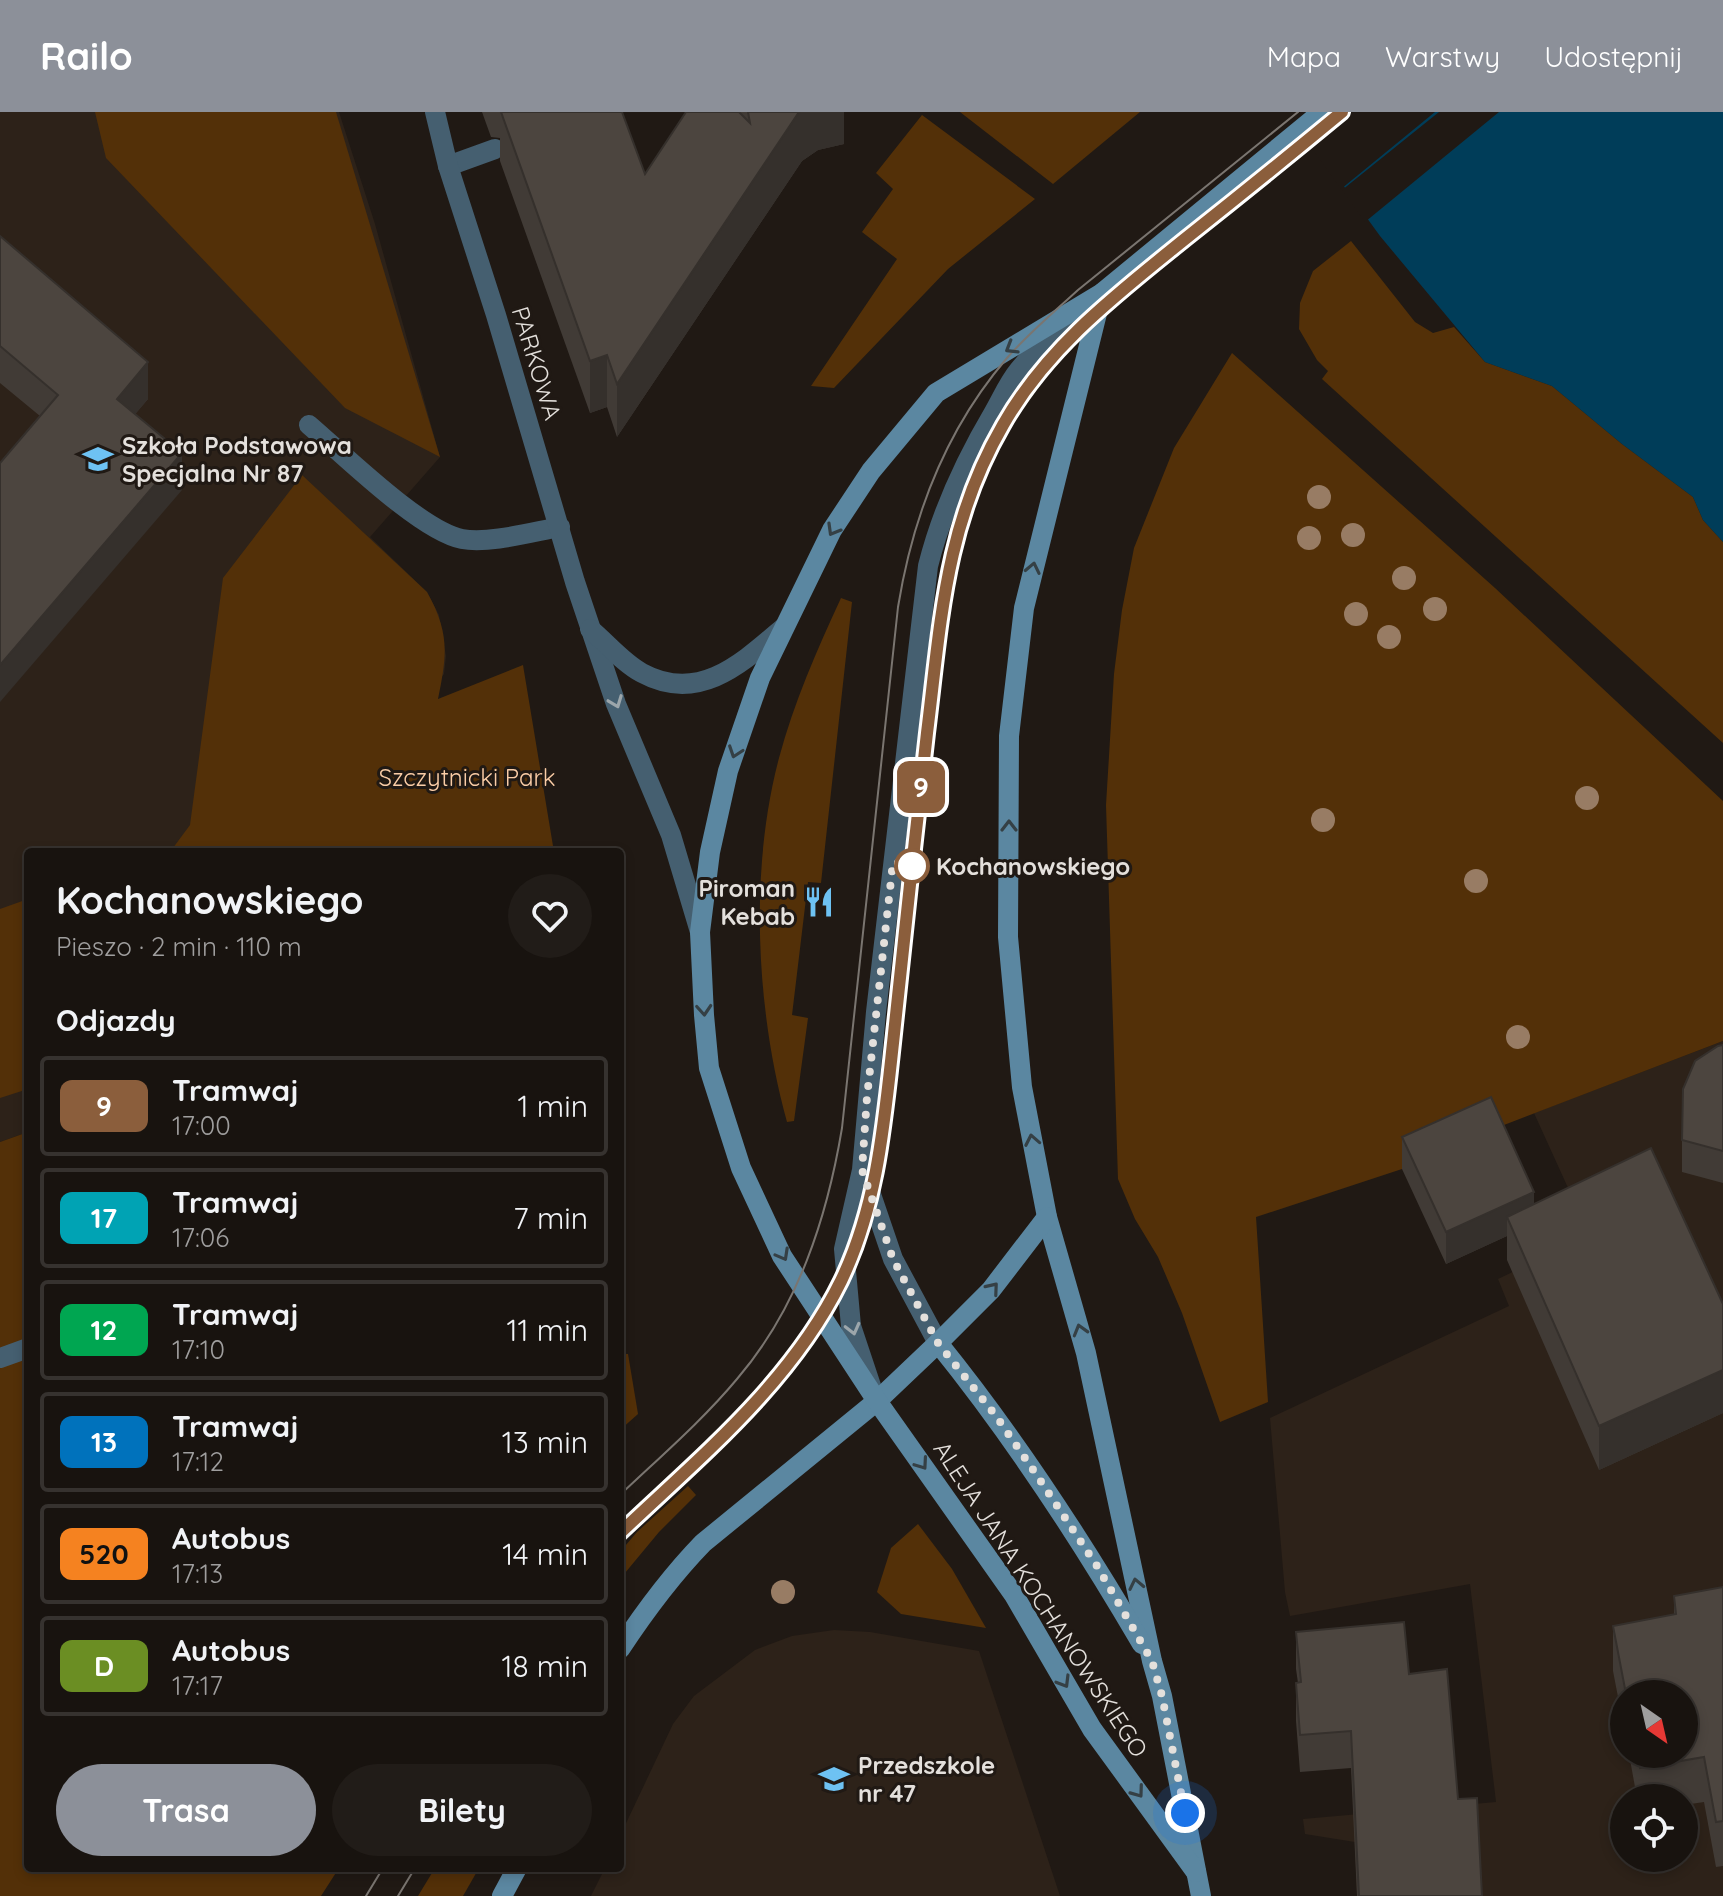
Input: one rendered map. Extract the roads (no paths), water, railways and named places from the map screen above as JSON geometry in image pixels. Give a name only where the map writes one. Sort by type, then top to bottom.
[{"type":"main road","name":"ALEJA JANA KOCHANOWSKIEGO","points":[[1196,1872],[1092,1729],[1014,1595],[877,1401],[782,1256],[741,1168],[709,1068],[700,932],[710,852],[728,771],[760,678],[832,530],[871,471],[936,393],[1102,293],[1322,112]]},
{"type":"main road","name":"ALEJA JANA KOCHANOWSKIEGO","points":[[1102,293],[1024,608],[1009,736],[1008,937],[1022,1087],[1047,1217],[1086,1353],[1162,1696],[1201,1896]]},
{"type":"main road","points":[[624,1643],[677,1570],[703,1543],[877,1401],[991,1290],[1047,1217]]},
{"type":"main road","points":[[938,1343],[996,1416],[1036,1474],[1097,1566],[1152,1661]]},
{"type":"main road","points":[[502,1896],[515,1872]]},
{"type":"street","name":"PARKOWA","points":[[435,112],[448,166],[590,629],[616,704],[671,835],[700,932]]},
{"type":"street","points":[[448,166],[495,149]]},
{"type":"street","points":[[877,1401],[851,1326],[844,1249],[862,1170],[867,1097],[926,579],[946,504],[968,456],[1018,371],[1044,343],[1102,293]]},
{"type":"street","points":[[309,425],[439,531],[462,539],[489,539],[560,527]]},
{"type":"street","points":[[590,629],[641,673],[670,684],[700,684],[738,666],[783,628]]},
{"type":"street","points":[[862,1170],[893,1259],[938,1343]]},
{"type":"street","points":[[0,1358],[24,1349]]},
{"type":"water","points":[[1290,112],[1723,112],[1723,542],[1703,520],[1693,497],[1552,386],[1485,362],[1380,236]]},
{"type":"tram line","points":[[624,1491],[710,1410],[758,1352],[793,1292],[818,1228],[842,1128],[898,607],[904,573],[923,507],[950,444],[985,385],[1032,332],[1078,290],[1298,112]]},
{"type":"tram line","points":[[624,1529],[742,1416],[797,1353],[841,1281],[863,1224],[877,1165],[886,1104],[948,574],[957,537],[984,462],[1021,396],[1088,320],[1342,112]]},
{"type":"tram line","name":"9","points":[[624,1529],[772,1386],[811,1334],[841,1281],[863,1228],[881,1154],[948,567],[963,510],[981,468],[1004,423],[1070,336],[1116,295],[1342,112]]},
{"type":"tram line","points":[[366,1896],[381,1872]]},
{"type":"tram line","points":[[398,1896],[413,1872]]},
{"type":"place","name":"Szkoła Podstawowa Specjalna Nr 87","points":[[98,459]]},
{"type":"place","name":"Kochanowskiego","points":[[912,866]]},
{"type":"place","name":"Piroman Kebab","points":[[819,902]]},
{"type":"place","name":"Przedszkole nr 47","points":[[834,1779]]},
{"type":"park label","name":"Szczytnicki Park","points":[[467,777]]}]
